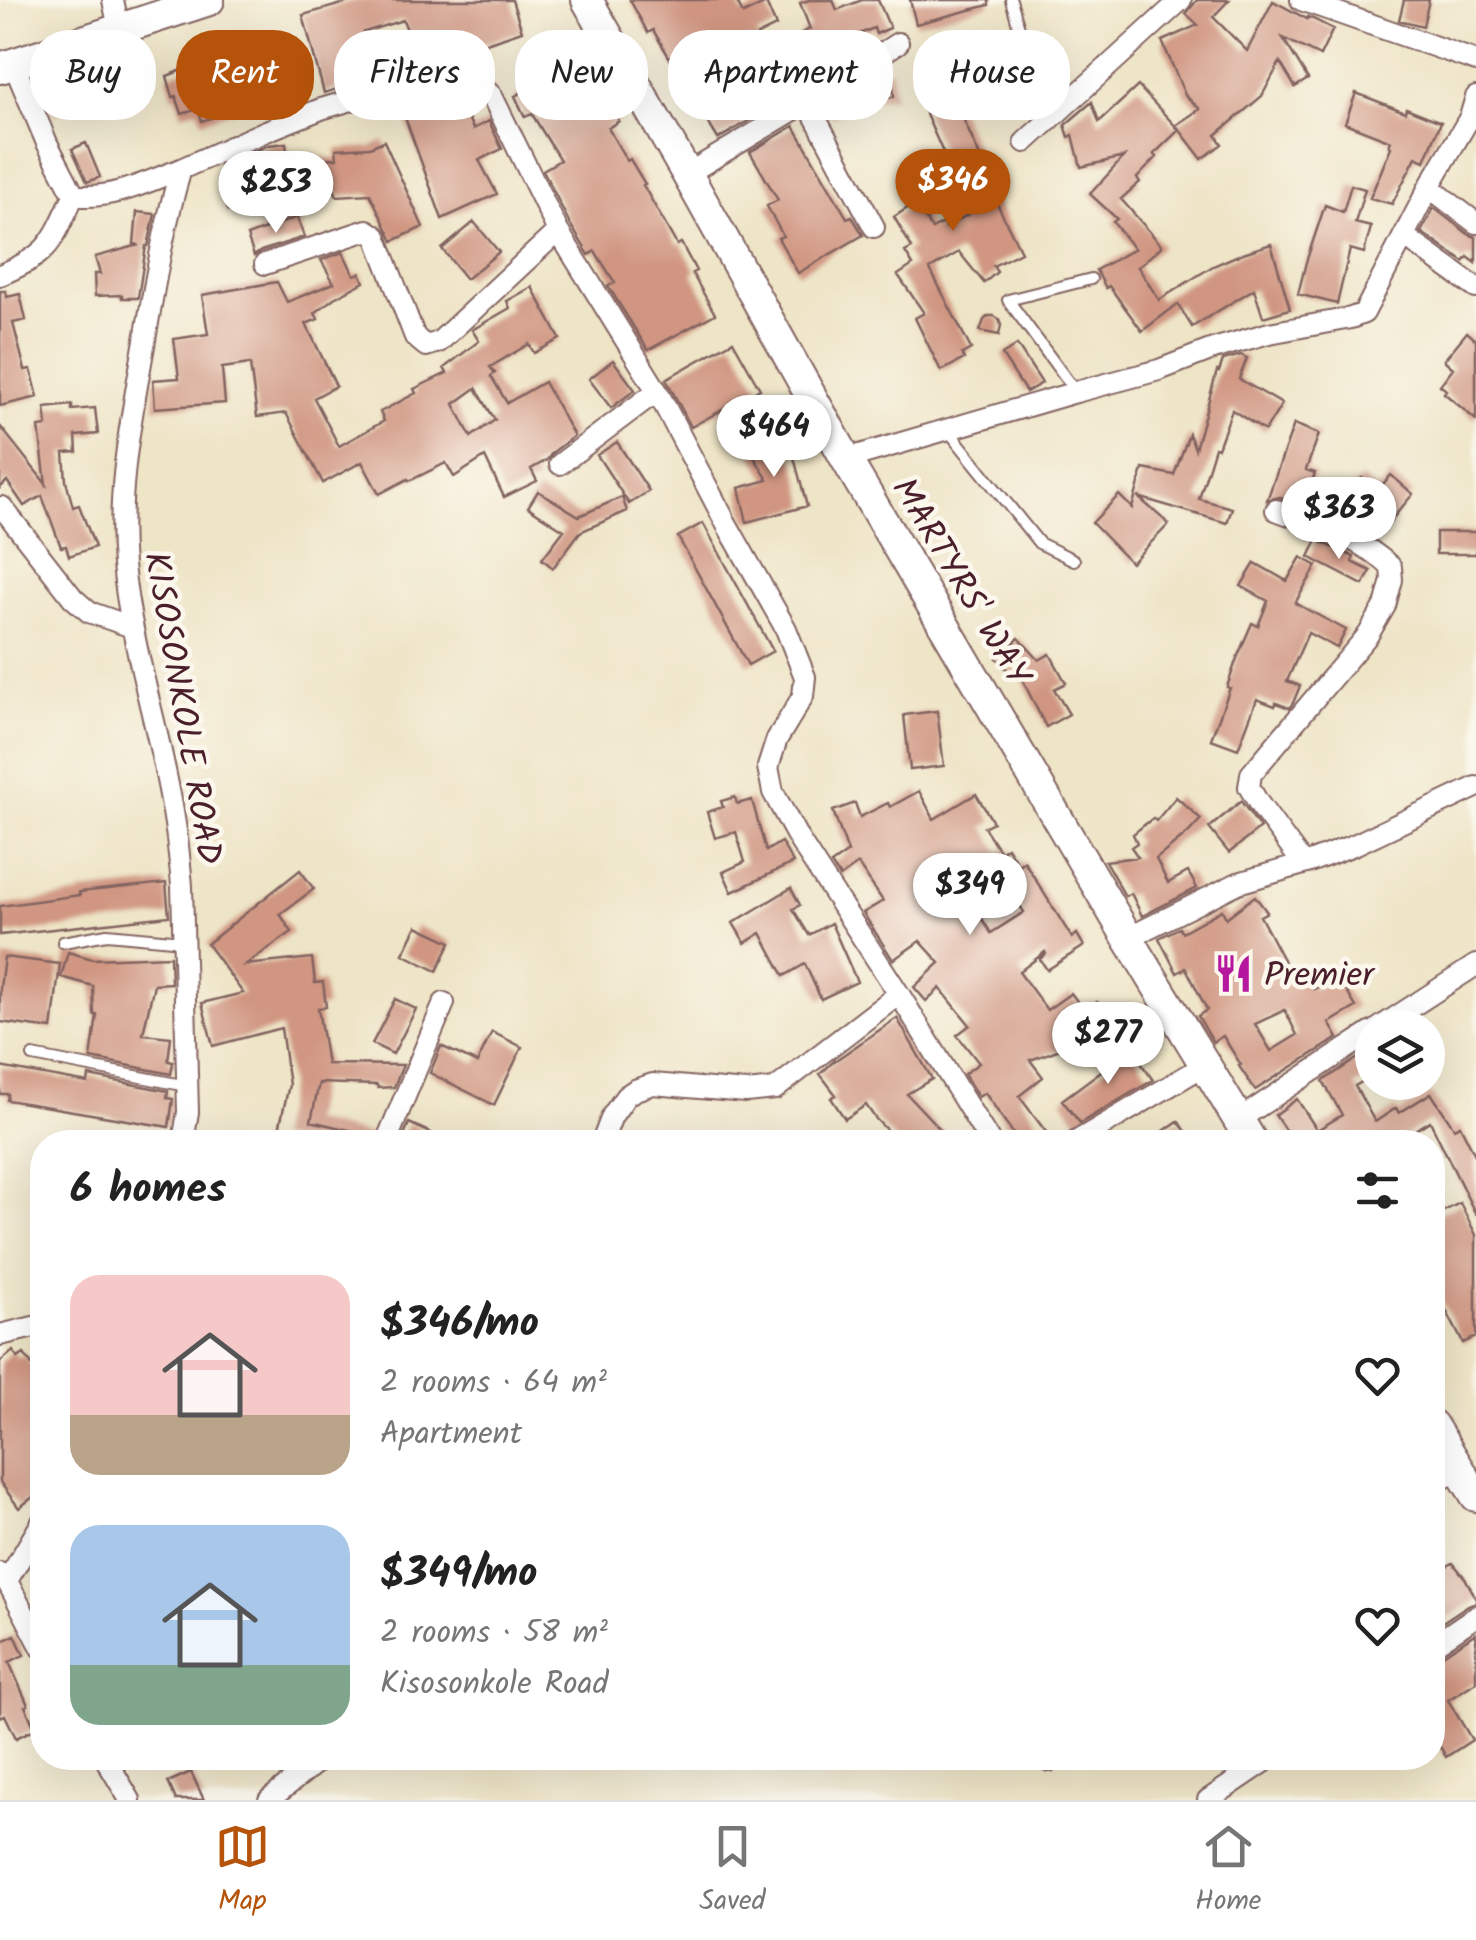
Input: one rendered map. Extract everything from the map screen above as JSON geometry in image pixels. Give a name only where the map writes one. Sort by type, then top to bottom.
[{"type":"main road","points":[[7,66],[116,15],[209,0]]},
{"type":"main road","name":"MARTYRS' WAY","points":[[587,0],[846,458],[1244,1130]]},
{"type":"main road","points":[[1445,1446],[1476,1496]]},
{"type":"street","points":[[1070,100],[1180,0]]},
{"type":"street","points":[[1301,0],[1476,61]]},
{"type":"street","points":[[893,46],[898,43]]},
{"type":"street","points":[[7,66],[74,195]]},
{"type":"street","points":[[74,195],[108,193],[181,169],[321,109],[448,72],[465,74],[479,82],[492,96],[558,231],[657,391],[786,629],[805,677],[803,696],[777,740],[768,767],[773,792],[799,840],[983,1130]]},
{"type":"street","points":[[846,458],[1159,370],[1269,333],[1364,313],[1470,117],[1476,96]]},
{"type":"street","points":[[688,174],[777,120]]},
{"type":"street","points":[[817,120],[874,227]]},
{"type":"street","points":[[1025,142],[1048,120]]},
{"type":"street","name":"KISOSONKOLE ROAD","points":[[181,169],[160,249],[120,520],[132,627],[174,818],[182,886],[188,1112],[185,1130]]},
{"type":"street","points":[[1429,188],[1476,223]]},
{"type":"street","points":[[0,275],[39,256],[52,240],[74,195]]},
{"type":"street","points":[[265,264],[366,230],[376,236],[414,337],[426,346],[439,342],[558,231]]},
{"type":"street","points":[[1404,236],[1476,288]]},
{"type":"street","points":[[560,464],[657,391]]},
{"type":"street","points":[[2,507],[73,598],[89,612],[132,627]]},
{"type":"street","points":[[1276,510],[1336,532],[1375,552],[1391,567],[1392,580],[1385,606],[1368,634],[1251,774],[1249,787],[1258,804],[1303,864]]},
{"type":"street","points":[[1128,938],[1238,883],[1356,844],[1476,786]]},
{"type":"street","points":[[1406,1010],[1476,964]]},
{"type":"street","points":[[607,1130],[626,1096],[653,1084],[746,1092],[775,1090],[899,994]]},
{"type":"street","points":[[391,1130],[444,1003]]},
{"type":"street","points":[[1246,1130],[1355,1045]]},
{"type":"street","points":[[1095,1130],[1205,1065]]},
{"type":"street","points":[[0,1335],[30,1328]]},
{"type":"street","points":[[1445,1477],[1459,1468]]},
{"type":"street","points":[[30,1539],[3,1577],[30,1626]]},
{"type":"street","points":[[1445,1637],[1476,1616]]},
{"type":"street","points":[[112,1770],[130,1800]]},
{"type":"street","points":[[269,1800],[307,1770]]},
{"type":"street","points":[[1208,1800],[1252,1770]]},
{"type":"lane","points":[[1011,0],[1020,30]]},
{"type":"lane","points":[[1076,392],[1008,300],[1090,279]]},
{"type":"lane","points":[[947,429],[1040,543],[1074,560]]},
{"type":"lane","points":[[63,942],[107,934],[183,941]]},
{"type":"lane","points":[[34,1056],[187,1086]]},
{"type":"building","points":[[356,0],[512,0],[522,30],[495,40],[495,30],[407,30],[403,20],[370,30],[334,30],[334,90],[324,93],[314,56],[314,30],[307,30],[303,15]]},
{"type":"building","points":[[630,0],[736,0],[743,14],[766,3],[776,26],[768,30],[668,30],[668,55],[653,30],[646,30]]},
{"type":"building","points":[[833,0],[837,10],[862,0],[878,0],[890,28],[808,30],[800,3]]},
{"type":"building","points":[[910,0],[989,0],[989,5],[916,24]]},
{"type":"building","points":[[1197,0],[1229,0],[1213,17],[1247,51],[1273,1],[1333,29],[1320,56],[1283,38],[1308,79],[1295,87],[1280,62],[1262,96],[1216,135],[1222,144],[1202,159],[1176,125],[1200,109],[1185,95],[1162,41],[1198,25],[1186,14]]},
{"type":"building","points":[[1404,0],[1429,0],[1423,26],[1399,20]]},
{"type":"building","points":[[176,72],[176,96],[173,97],[167,76]]},
{"type":"building","points":[[1138,86],[1179,130],[1154,154],[1157,157],[1137,178],[1140,182],[1121,199],[1162,246],[1138,267],[1159,300],[1213,266],[1271,244],[1290,309],[1263,317],[1254,289],[1192,327],[1178,304],[1142,331],[1109,286],[1106,288],[1096,270],[1134,249],[1113,222],[1117,219],[1090,194],[1124,157],[1081,167],[1073,135],[1069,137],[1065,125],[1092,102],[1099,122]]},
{"type":"building","points":[[1356,93],[1441,122],[1425,161],[1416,157],[1392,204],[1370,198],[1391,141],[1345,123]]},
{"type":"building","points":[[406,120],[469,120],[473,129],[489,121],[502,149],[479,160],[497,194],[442,219]]},
{"type":"building","points":[[536,120],[618,120],[608,128],[645,184],[677,245],[681,243],[696,271],[692,273],[715,314],[648,350],[608,286],[615,283],[595,251],[589,255],[543,170],[560,160]]},
{"type":"building","points":[[707,120],[750,120],[718,139]]},
{"type":"building","points":[[928,120],[964,120],[987,173],[983,175],[1021,252],[993,266],[997,272],[984,283],[959,252],[930,269],[971,349],[962,354],[964,359],[941,371],[915,318],[924,313],[898,275],[913,265],[905,252],[912,248],[894,217],[915,203],[932,229],[943,223],[945,228],[972,212]]},
{"type":"building","points":[[794,126],[847,218],[852,216],[863,235],[798,273],[778,238],[783,236],[767,206],[778,200],[750,152]]},
{"type":"building","points":[[384,141],[423,227],[393,241],[370,194],[337,196],[335,191],[228,211],[220,167],[252,156],[252,152],[286,143],[288,160],[337,158],[336,149],[370,147]]},
{"type":"building","points":[[86,143],[100,177],[87,182],[72,149]]},
{"type":"building","points":[[1351,185],[1365,189],[1355,223],[1371,227],[1364,253],[1350,249],[1337,304],[1298,294],[1325,205],[1343,212]]},
{"type":"building","points":[[1434,208],[1476,237],[1476,263],[1468,257],[1464,262],[1421,232]]},
{"type":"building","points":[[137,212],[155,214],[138,298],[95,296],[94,274],[100,274],[95,257],[139,245],[134,244]]},
{"type":"building","points":[[297,217],[304,237],[254,256],[247,236]]},
{"type":"building","points":[[474,222],[499,252],[466,279],[442,249]]},
{"type":"building","points":[[343,252],[354,275],[360,273],[364,282],[334,298],[315,313],[318,319],[306,324],[336,386],[314,398],[339,446],[384,421],[380,412],[416,393],[414,389],[447,373],[444,368],[479,341],[472,330],[510,308],[507,301],[532,287],[560,339],[534,353],[529,344],[490,367],[507,403],[544,382],[574,436],[531,469],[537,481],[504,497],[485,457],[454,477],[446,463],[379,494],[362,462],[323,483],[286,413],[257,417],[250,364],[222,368],[225,403],[155,408],[153,380],[179,378],[174,339],[208,334],[202,295],[277,282],[287,302],[334,283],[321,260]],"holes":[[[476,388],[495,420],[471,437],[454,404]]]},
{"type":"building","points":[[0,291],[6,291],[7,297],[20,294],[26,320],[13,323],[25,370],[31,369],[38,397],[0,406]]},
{"type":"building","points":[[988,316],[999,319],[999,335],[980,331]]},
{"type":"building","points":[[1467,332],[1476,340],[1476,420],[1440,385],[1453,368],[1444,360]]},
{"type":"building","points":[[733,341],[760,389],[691,427],[666,379]]},
{"type":"building","points":[[1017,345],[1042,383],[1026,392],[1002,355]]},
{"type":"building","points":[[1241,355],[1247,358],[1239,379],[1282,404],[1265,431],[1232,410],[1218,448],[1215,447],[1199,499],[1232,508],[1227,523],[1138,497],[1169,524],[1131,563],[1092,523],[1119,495],[1132,508],[1143,469],[1174,475],[1189,434],[1195,449],[1223,360]]},
{"type":"building","points":[[613,360],[635,390],[611,408],[589,379]]},
{"type":"building","points":[[72,405],[72,410],[95,408],[98,434],[76,436],[77,452],[64,453],[73,507],[79,505],[95,547],[69,556],[66,546],[61,547],[42,496],[24,506],[7,481],[0,488],[0,426],[46,484],[39,427],[47,426],[45,408]]},
{"type":"building","points":[[1294,424],[1319,434],[1306,470],[1315,473],[1304,505],[1280,497],[1267,500]]},
{"type":"building","points":[[786,429],[796,448],[792,450],[807,506],[747,522],[739,488],[768,480],[750,450]]},
{"type":"building","points":[[617,442],[649,491],[629,504],[597,455]]},
{"type":"building","points":[[1391,475],[1413,494],[1382,531],[1355,509],[1346,518],[1334,507],[1362,478],[1376,492]]},
{"type":"building","points":[[538,491],[579,516],[622,497],[627,511],[580,532],[553,568],[542,559],[564,530],[528,507]]},
{"type":"building","points":[[703,523],[773,651],[748,665],[678,537]]},
{"type":"building","points":[[1436,532],[1476,532],[1476,554],[1436,554]]},
{"type":"building","points":[[1317,540],[1354,557],[1352,562],[1371,571],[1363,585],[1309,557]]},
{"type":"building","points":[[1301,557],[1317,566],[1295,603],[1346,630],[1337,648],[1308,633],[1287,681],[1300,686],[1289,708],[1257,699],[1238,749],[1211,739],[1237,658],[1252,623],[1258,626],[1268,601],[1241,586],[1255,563],[1287,581]]},
{"type":"building","points":[[1019,638],[1039,660],[1050,654],[1066,683],[1054,689],[1069,714],[1046,727],[1016,667],[1010,673],[997,658]]},
{"type":"building","points":[[937,711],[944,766],[910,770],[904,715]]},
{"type":"building","points":[[919,791],[934,819],[976,794],[993,822],[984,827],[1000,852],[1007,847],[1018,865],[1024,861],[1072,938],[1077,934],[1084,946],[1047,970],[1040,959],[1045,952],[1019,972],[1047,1010],[1071,993],[1085,1012],[1097,1002],[1108,1017],[1066,1047],[1030,1060],[1043,1077],[1019,1096],[1044,1130],[1011,1130],[985,1093],[978,1097],[964,1074],[979,1063],[957,1035],[970,1025],[940,988],[926,1001],[914,987],[940,963],[920,941],[893,960],[863,913],[883,901],[858,864],[840,877],[831,864],[848,852],[833,811],[855,803],[860,817],[888,803],[890,807]],"holes":[[[1003,878],[1024,912],[991,933],[969,899]]]},
{"type":"building","points":[[735,797],[737,804],[752,800],[766,851],[781,842],[793,863],[732,892],[723,872],[745,862],[736,832],[715,838],[707,812],[723,807],[721,801]]},
{"type":"building","points":[[1176,797],[1201,819],[1156,859],[1168,883],[1188,872],[1197,888],[1142,916],[1131,893],[1125,896],[1105,861],[1138,857],[1131,847],[1137,843],[1133,834],[1153,818],[1156,821]]},
{"type":"building","points":[[1241,801],[1260,828],[1229,853],[1209,828]]},
{"type":"building","points":[[300,870],[314,889],[280,914],[292,932],[245,965],[312,958],[315,983],[323,982],[326,1007],[318,1008],[327,1064],[403,1065],[394,1087],[319,1083],[311,1121],[349,1130],[279,1130],[289,1085],[281,1028],[213,1046],[202,1003],[243,993],[207,944]]},
{"type":"building","points":[[166,883],[169,916],[0,935],[0,906],[80,895],[79,892]]},
{"type":"building","points":[[791,888],[800,905],[793,909],[809,935],[831,923],[857,982],[821,999],[805,964],[784,976],[761,933],[745,943],[733,923]]},
{"type":"building","points":[[1255,896],[1267,912],[1260,916],[1289,971],[1301,966],[1314,989],[1338,977],[1356,1007],[1329,1023],[1338,1038],[1255,1090],[1223,1036],[1213,1042],[1198,1016],[1207,1010],[1186,968],[1177,973],[1159,938],[1179,928],[1182,932],[1222,910],[1226,918]],"holes":[[[1285,1010],[1297,1035],[1271,1051],[1255,1024]]]},
{"type":"building","points":[[417,926],[451,942],[437,971],[403,954]]},
{"type":"building","points":[[68,952],[92,959],[170,956],[171,983],[154,984],[143,1034],[171,1037],[171,1074],[91,1058],[97,1015],[93,986],[61,977]]},
{"type":"building","points":[[4,957],[60,964],[52,1029],[0,1022]]},
{"type":"building","points":[[395,999],[416,1009],[393,1054],[372,1044]]},
{"type":"building","points":[[897,1018],[932,1079],[907,1094],[941,1130],[886,1130],[866,1105],[845,1119],[831,1098],[836,1095],[820,1074]]},
{"type":"building","points":[[492,1032],[522,1047],[494,1105],[430,1073],[441,1046],[477,1063]]},
{"type":"building","points":[[1131,1049],[1153,1080],[1080,1123],[1062,1100]]},
{"type":"building","points":[[1355,1060],[1355,1100],[1363,1100],[1375,1122],[1396,1108],[1399,1113],[1420,1100],[1436,1100],[1454,1128],[1460,1125],[1476,1157],[1476,1215],[1445,1152],[1445,1130],[1434,1130],[1430,1121],[1415,1130],[1317,1130],[1342,1115],[1323,1081]]},
{"type":"building","points":[[0,1067],[88,1083],[89,1076],[168,1091],[167,1098],[173,1099],[169,1127],[7,1100],[8,1094],[0,1094]]},
{"type":"building","points":[[1297,1099],[1317,1130],[1285,1130],[1275,1115]]},
{"type":"building","points":[[1178,1121],[1185,1130],[1165,1130]]},
{"type":"building","points":[[409,1123],[424,1130],[406,1130]]},
{"type":"building","points":[[1460,1203],[1476,1235],[1476,1337],[1463,1343],[1445,1308],[1445,1210]]},
{"type":"building","points":[[13,1351],[18,1358],[24,1354],[30,1362],[30,1499],[19,1508],[0,1482],[0,1362]]},
{"type":"building","points":[[1453,1563],[1476,1602],[1445,1620],[1445,1567]]},
{"type":"building","points":[[1476,1633],[1476,1682],[1448,1700],[1472,1740],[1446,1757],[1445,1755],[1445,1654]]},
{"type":"building","points":[[15,1635],[24,1655],[9,1662],[30,1718],[30,1731],[16,1738],[5,1715],[0,1717],[0,1642]]},
{"type":"building","points":[[191,1772],[204,1800],[176,1800],[168,1782]]},
{"type":"place","name":"Premier","points":[[1234,974]]}]
